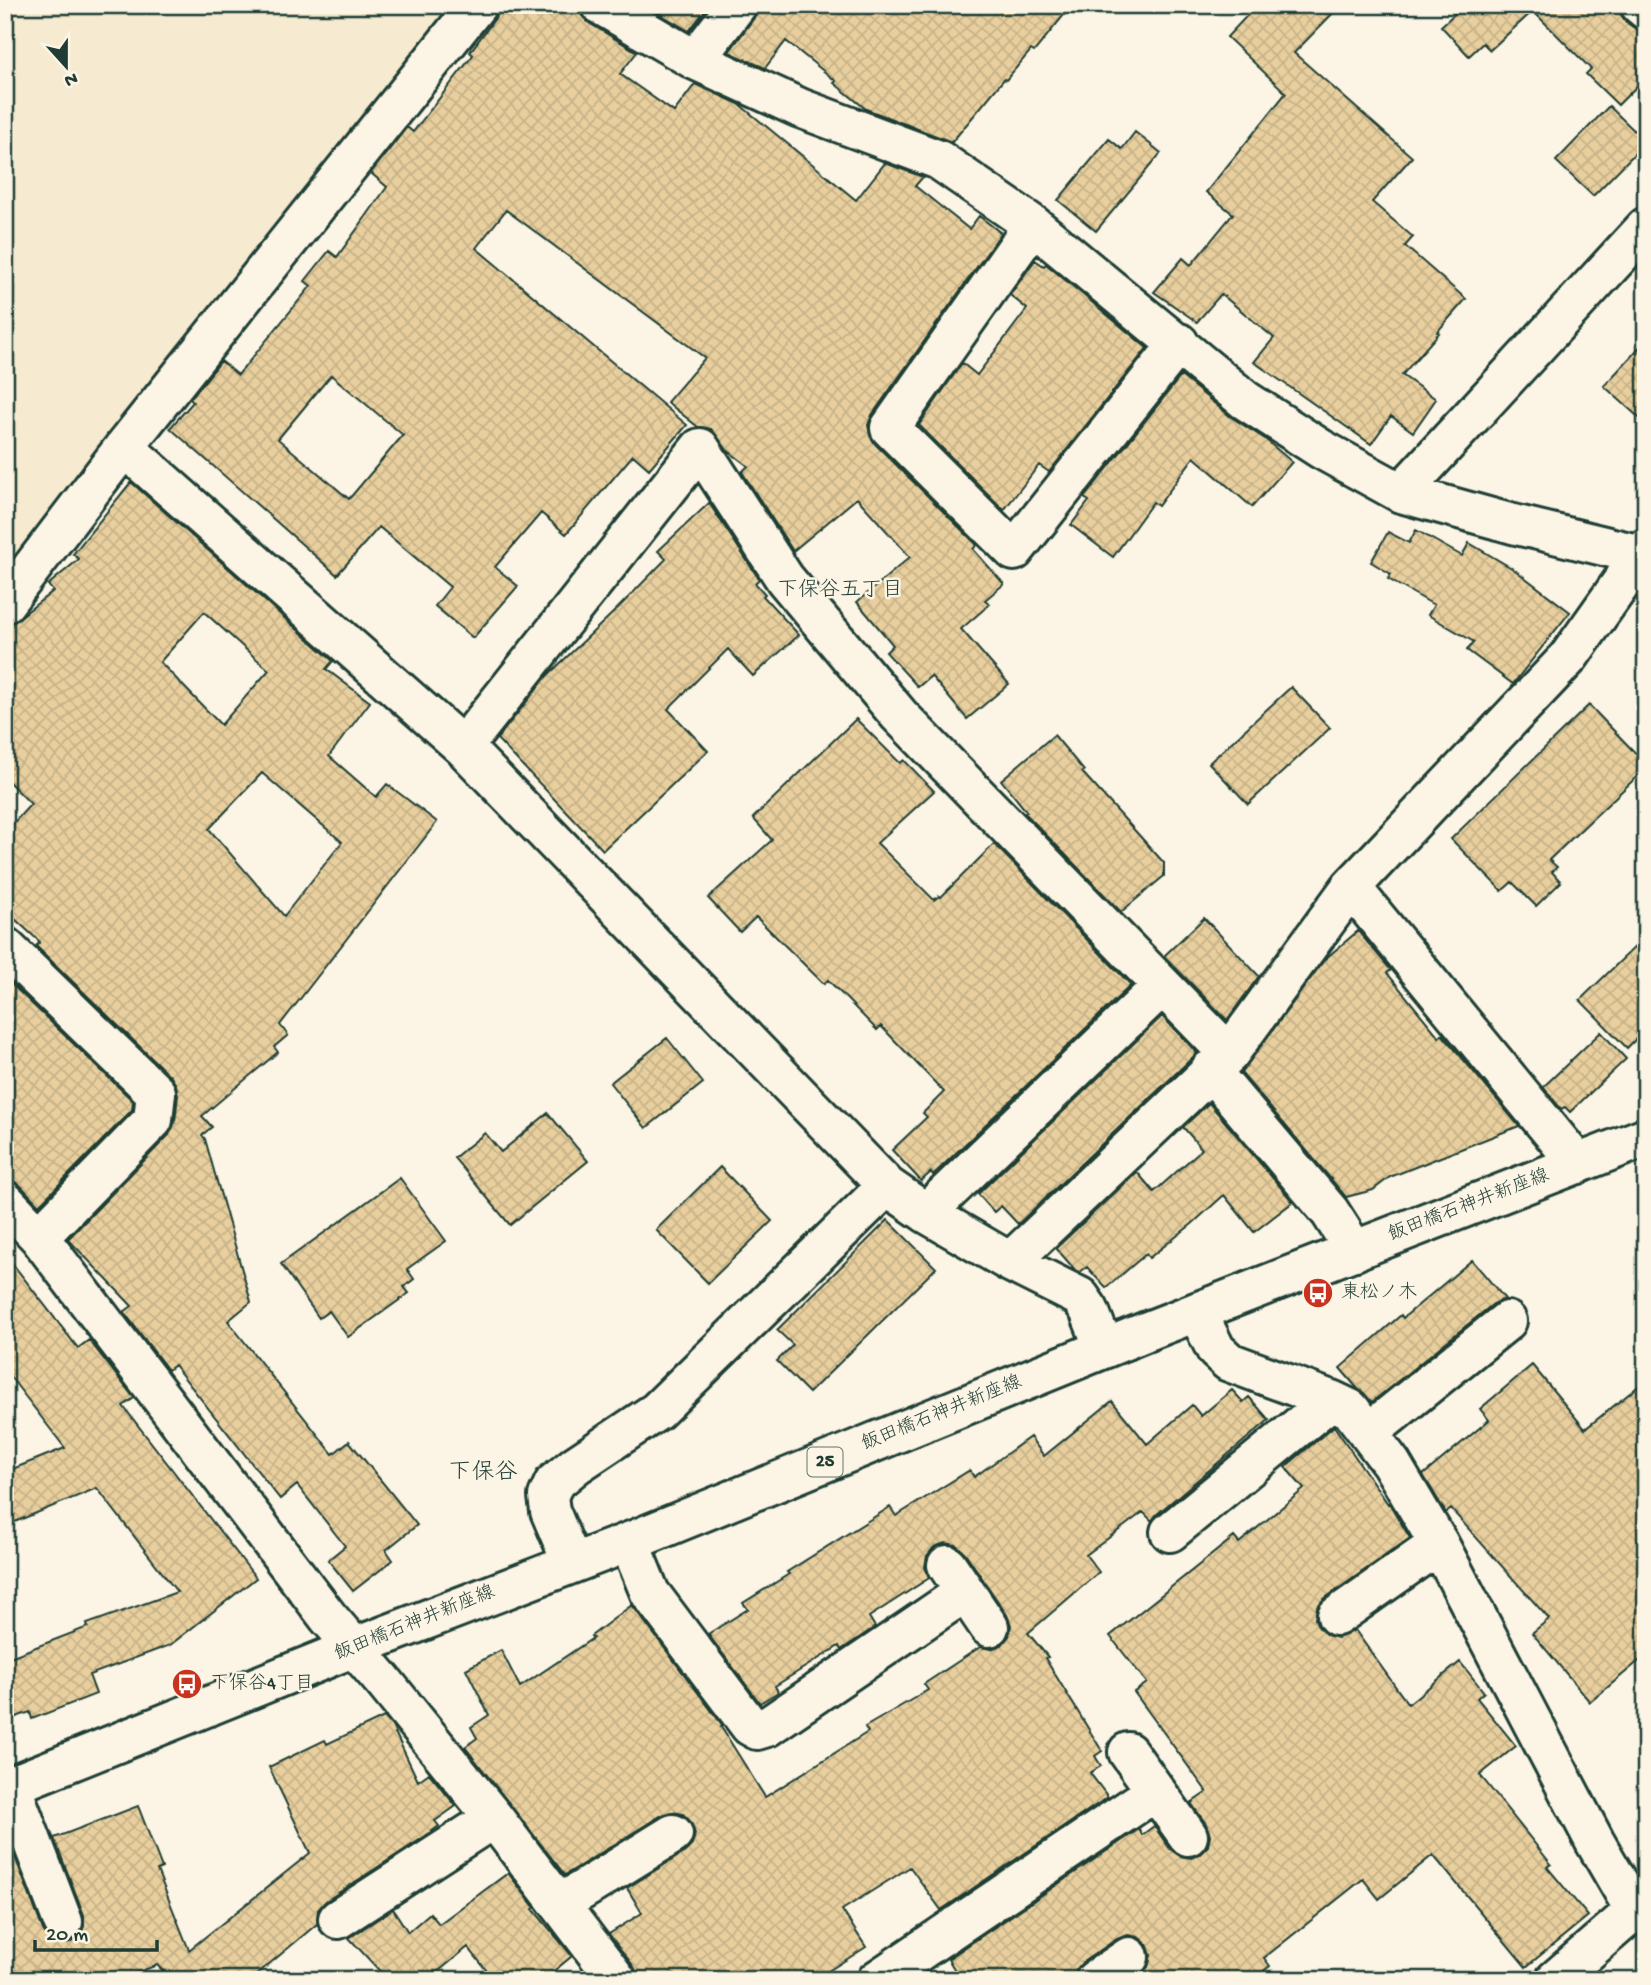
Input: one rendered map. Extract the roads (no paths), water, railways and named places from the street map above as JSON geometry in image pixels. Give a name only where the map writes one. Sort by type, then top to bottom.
[{"type":"street","points":[[5,603],[124,447],[477,5]]},
{"type":"street","points":[[601,5],[695,60],[800,108],[939,160],[1033,225],[1245,400],[1321,449],[1401,493],[1513,524],[1644,554],[1568,658],[1351,887],[1219,1062],[1010,1262]]},
{"type":"street","points":[[695,60],[737,5]]},
{"type":"street","points":[[1640,5],[1646,10]]},
{"type":"street","points":[[1033,225],[890,428],[1014,551],[1179,344]]},
{"type":"street","points":[[1401,493],[1646,227]]},
{"type":"street","points":[[124,447],[463,747],[887,1186],[926,1213],[1010,1262],[1080,1297],[1089,1310],[1104,1348]]},
{"type":"street","points":[[463,747],[701,448],[785,579],[899,715],[1162,986],[1330,1212],[1355,1251]]},
{"type":"street","points":[[1351,887],[1578,1164]]},
{"type":"street","points":[[5,947],[156,1093],[153,1120],[39,1237]]},
{"type":"street","points":[[926,1213],[1162,986]]},
{"type":"street","name":"飯田橋石神井新座線","points":[[8,1787],[355,1647],[629,1542],[1104,1348],[1646,1137]]},
{"type":"street","points":[[572,1563],[550,1511],[548,1496],[554,1483],[576,1465],[657,1411],[887,1186]]},
{"type":"street","points":[[5,1201],[39,1237],[328,1617],[494,1818],[617,1980]]},
{"type":"street","points":[[1197,1312],[1216,1350],[1229,1362],[1350,1409],[1391,1463],[1439,1544],[1595,1842],[1640,1906],[1566,1976]]},
{"type":"street","points":[[1368,1433],[1507,1321]]},
{"type":"street","points":[[1170,1532],[1331,1400]]},
{"type":"street","points":[[629,1542],[650,1592],[750,1726],[757,1730],[767,1727],[956,1579],[989,1627]]},
{"type":"street","points":[[1337,1616],[1439,1544]]},
{"type":"street","points":[[1128,1752],[1188,1836]]},
{"type":"street","points":[[8,1787],[63,1922]]},
{"type":"street","points":[[877,1980],[1156,1791]]},
{"type":"street","points":[[338,1919],[494,1818]]},
{"type":"street","points":[[560,1903],[673,1834]]},
{"type":"street","points":[[1096,1980],[1129,1957]]},
{"type":"place","name":"東松ノ木","points":[[1318,1293]]},
{"type":"place","name":"下保谷4丁目","points":[[187,1684]]},
{"type":"district","name":"下保谷五丁目","points":[[840,591]]},
{"type":"district","name":"下保谷","points":[[483,1473]]}]
